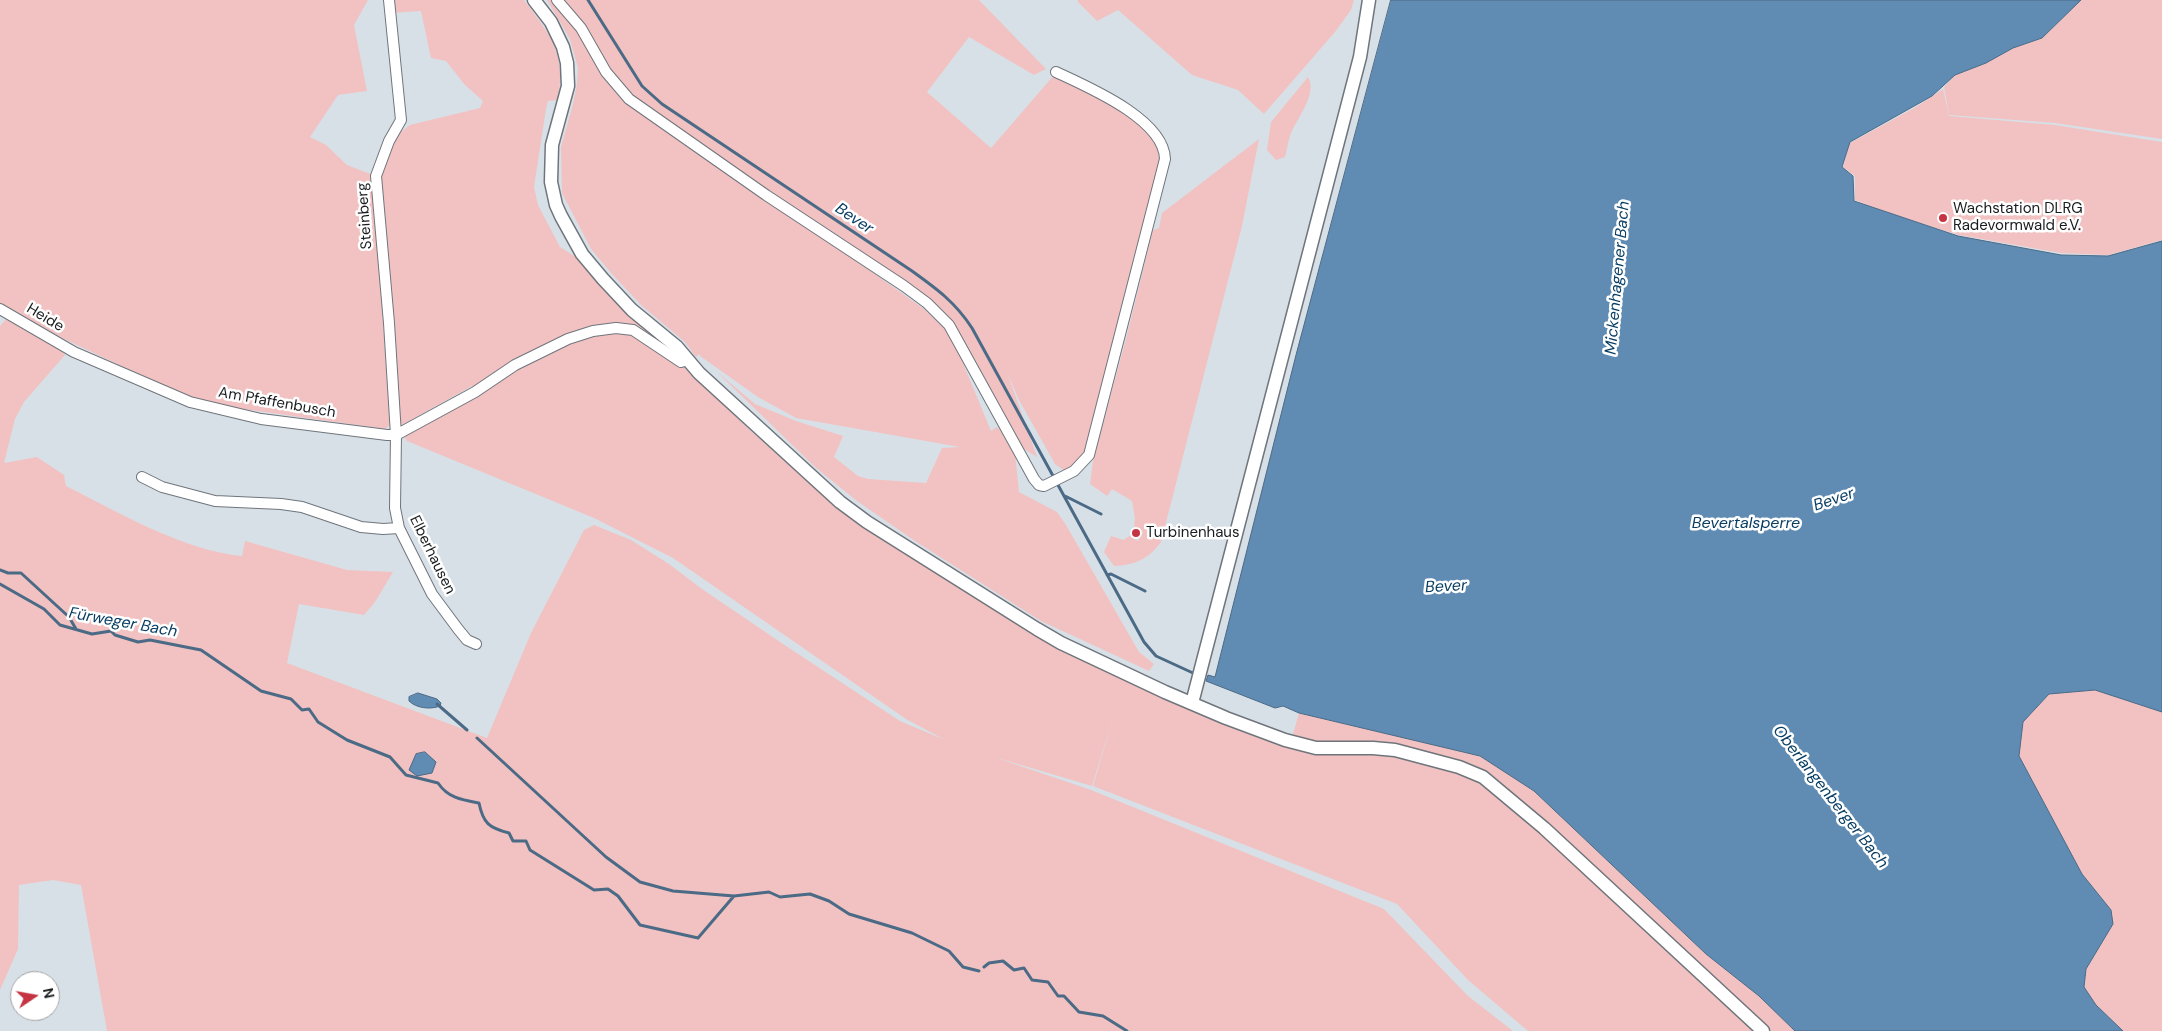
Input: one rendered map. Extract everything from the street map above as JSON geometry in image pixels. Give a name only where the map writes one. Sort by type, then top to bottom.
[{"type":"street","name":"Steinberg","points":[[389,0],[401,120],[389,141],[376,176],[389,323],[396,435]]},
{"type":"street","points":[[534,0],[556,32],[563,47],[568,70],[565,102],[554,136],[551,156],[551,182],[560,216],[582,254],[632,310],[677,347],[688,360],[754,423],[840,502],[858,516],[1061,643],[1192,703],[1266,734],[1300,744],[1328,749],[1372,748],[1395,750],[1459,767],[1483,777],[1544,828],[1762,1031]]},
{"type":"street","points":[[556,0],[581,28],[606,72],[629,99],[774,200],[904,286],[949,325],[958,338],[1034,479],[1042,486],[1050,485],[1063,478],[1080,466],[1089,455],[1165,159],[1161,143],[1137,116],[1091,88],[1056,72]]},
{"type":"street","points":[[1192,703],[1360,57],[1369,0]]},
{"type":"street","name":"Heide","points":[[0,309],[74,352]]},
{"type":"street","points":[[396,435],[474,392],[515,364],[568,339],[593,331],[616,328],[633,330],[681,362],[688,360]]},
{"type":"street","name":"Am Pfaffenbusch","points":[[74,352],[190,402],[260,419],[396,435]]},
{"type":"street","name":"Elberhausen","points":[[396,435],[395,508],[399,528],[432,594],[458,630],[467,640],[476,644]]},
{"type":"street","points":[[142,477],[162,487],[215,502],[281,504],[302,507],[360,527],[399,528]]},
{"type":"shaded area","points":[[0,0],[368,0],[354,25],[367,91],[338,95],[310,137],[326,145],[347,165],[373,175],[390,425],[385,429],[229,407],[183,395],[62,338],[0,304]]},
{"type":"shaded area","points":[[389,0],[524,0],[549,35],[558,57],[560,70],[558,100],[548,101],[546,109],[534,187],[538,205],[560,247],[576,257],[611,298],[671,349],[618,323],[602,324],[571,333],[532,351],[476,387],[472,386],[402,425],[399,419],[383,194],[378,192],[389,141],[410,125],[480,108],[483,101],[465,85],[446,61],[431,58],[421,11],[390,13]]},
{"type":"shaded area","points":[[547,0],[979,0],[1046,69],[1034,75],[969,37],[927,92],[991,148],[1055,74],[1129,114],[1159,144],[1162,164],[1089,450],[1066,472],[1055,464],[1019,400],[1007,372],[1037,457],[1014,443],[1019,492],[1057,512],[1139,652],[1154,664],[1149,671],[1041,621],[915,541],[857,501],[815,467],[716,371],[755,404],[796,421],[843,436],[834,457],[858,476],[868,479],[926,483],[942,448],[960,447],[796,418],[758,397],[699,354],[696,357],[685,342],[641,305],[612,274],[591,249],[562,193],[561,147],[573,104],[578,68],[570,39]],"holes":[[[827,240],[927,303],[958,338],[1012,441],[997,427],[991,431],[954,341],[944,328],[924,309]]]},
{"type":"shaded area","points":[[1078,0],[1354,0],[1351,10],[1335,32],[1264,114],[1238,90],[1192,75],[1118,10],[1097,21]]},
{"type":"shaded area","points":[[2081,0],[2162,0],[2162,139],[2055,123],[1949,115],[1944,87],[1955,75],[1986,63],[2013,48],[2042,38]]},
{"type":"shaded area","points":[[1308,77],[1310,83],[1309,98],[1291,133],[1285,157],[1276,160],[1267,150],[1271,122]]},
{"type":"shaded area","points":[[1943,89],[1949,116],[2055,125],[2162,142],[2162,240],[2108,255],[2061,253],[1959,235],[1892,215],[1855,200],[1855,176],[1843,167],[1850,143],[1916,107]]},
{"type":"shaded area","points":[[1259,139],[1242,226],[1161,542],[1152,553],[1141,560],[1114,566],[1104,552],[1111,536],[1124,540],[1129,536],[1138,541],[1143,532],[1134,526],[1135,518],[1132,501],[1112,489],[1107,496],[1090,484],[1093,461],[1153,230],[1159,228],[1162,213]]},
{"type":"shaded area","points":[[7,318],[61,349],[65,355],[24,402],[15,419],[4,463],[37,457],[64,475],[66,486],[152,529],[197,547],[242,556],[245,541],[347,570],[393,572],[375,602],[364,615],[299,604],[287,663],[487,738],[531,633],[584,530],[594,525],[631,540],[669,564],[702,589],[900,721],[945,740],[906,719],[673,558],[594,518],[407,441],[404,436],[569,341],[601,332],[632,333],[688,370],[751,431],[855,522],[976,597],[1083,660],[1136,686],[1289,748],[1299,713],[1480,756],[1534,791],[1706,954],[1759,996],[1795,1031],[1528,1031],[1468,980],[1397,904],[1093,786],[1114,715],[1092,786],[994,757],[1091,790],[1384,909],[1468,996],[1513,1031],[107,1031],[81,885],[53,880],[19,885],[18,949],[0,990],[0,326]]},
{"type":"shaded area","points":[[2095,690],[2162,712],[2162,1031],[2123,1031],[2096,1005],[2084,987],[2086,969],[2113,924],[2111,910],[2082,874],[2019,756],[2023,722],[2049,694]]},
{"type":"water","name":"Bevertalsperre","points":[[1391,0],[2081,0],[2042,38],[2013,48],[1986,63],[1955,75],[1932,96],[1850,142],[1842,167],[1853,176],[1854,201],[1958,236],[2061,255],[2108,256],[2162,241],[2162,712],[2095,690],[2049,694],[2023,722],[2019,756],[2082,874],[2111,910],[2113,924],[2086,969],[2084,987],[2096,1005],[2123,1031],[1795,1031],[1759,996],[1706,954],[1534,791],[1480,756],[1299,713],[1283,706],[1275,708],[1206,681],[1208,675],[1215,677],[1296,355]]},
{"type":"water","points":[[418,693],[437,699],[441,703],[440,706],[423,708],[409,701],[409,697]]},
{"type":"water","points":[[425,752],[436,762],[432,773],[417,776],[409,770],[416,754]]},
{"type":"waterway","name":"Bever","points":[[588,0],[642,86],[662,104],[912,271],[952,303],[972,328],[1144,642],[1156,656],[1193,673]]},
{"type":"waterway","name":"Bever","points":[[1065,496],[1101,514]]},
{"type":"waterway","points":[[0,570],[8,573],[21,573],[69,617],[76,629]]},
{"type":"waterway","points":[[1107,575],[1111,574],[1145,591]]},
{"type":"waterway","name":"Fürweger Bach","points":[[0,584],[44,609],[60,625],[92,634],[111,631],[115,635],[138,642],[150,640],[201,650],[261,691],[291,699],[302,710],[309,709],[318,722],[347,740],[390,757],[406,775],[438,783],[451,795],[479,803],[488,824],[509,833],[513,841],[526,841],[530,850],[594,890],[608,889],[618,896],[640,925],[698,938],[734,896],[769,892],[780,897],[810,894],[829,901],[849,914],[912,933],[949,951],[963,967],[979,971]]},
{"type":"waterway","points":[[437,704],[467,730]]},
{"type":"waterway","points":[[477,738],[606,857],[640,882],[673,891],[734,896]]},
{"type":"waterway","name":"Fürweger Bach","points":[[984,967],[989,963],[1003,961],[1014,970],[1024,968],[1032,980],[1048,982],[1058,996],[1064,996],[1079,1012],[1103,1016],[1127,1031]]},
{"type":"place","name":"Wachstation DLRG Radevormwald e.V.","points":[[1943,218]]},
{"type":"place","name":"Turbinenhaus","points":[[1136,533]]},
{"type":"water label","name":"Mickenhagener Bach","points":[[1618,278]]},
{"type":"water label","name":"Oberlangenberger Bach","points":[[1830,797]]}]
